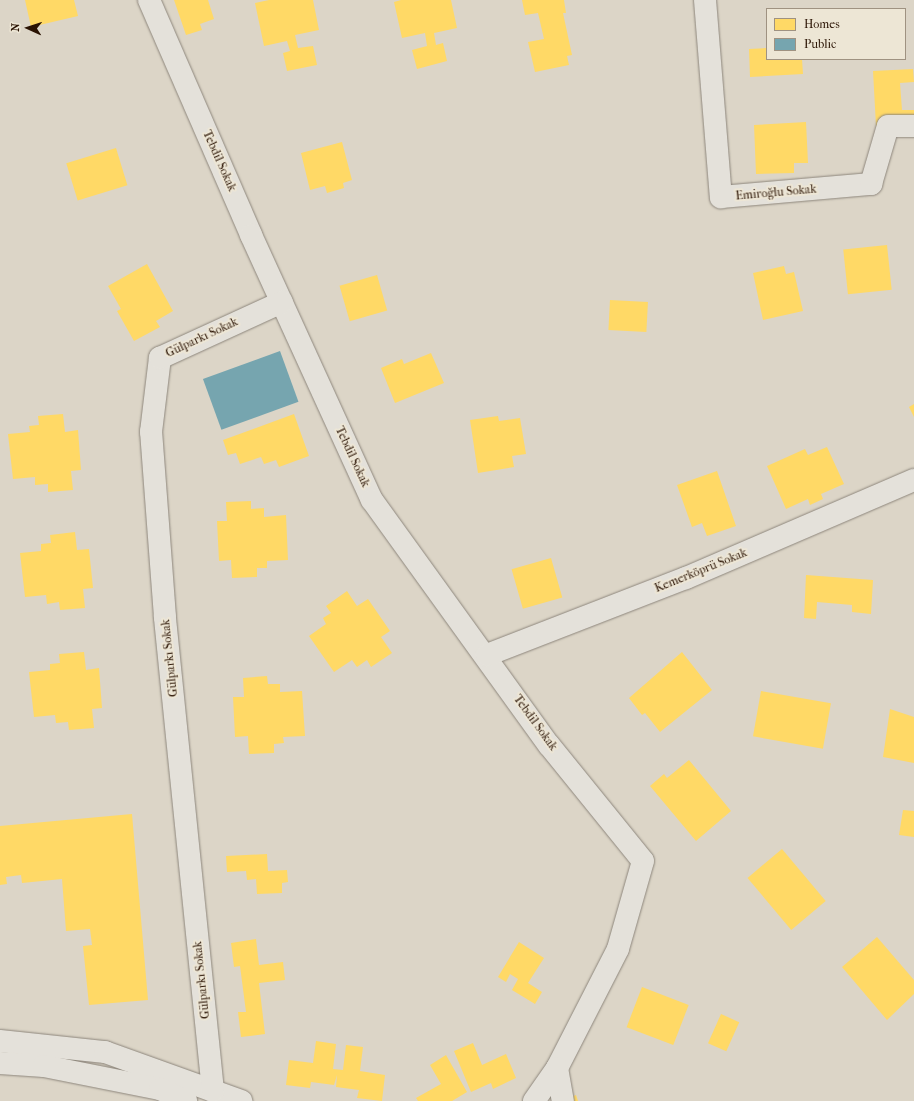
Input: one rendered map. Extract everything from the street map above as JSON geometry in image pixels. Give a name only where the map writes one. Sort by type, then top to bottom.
[{"type":"street","name":"Tebdil Sokak","points":[[149,0],[282,302],[372,500],[487,655],[549,745],[643,861],[618,949],[556,1068]]},
{"type":"street","name":"Emiroğlu Sokak","points":[[705,0],[721,197],[871,184],[888,126],[914,126]]},
{"type":"street","name":"Gülparkı Sokak","points":[[213,1091],[165,617],[151,432],[160,358],[282,302]]},
{"type":"street","name":"Kemerköprü Sokak","points":[[487,655],[686,578],[914,480]]},
{"type":"street","points":[[0,1040],[105,1052],[241,1101]]},
{"type":"street","points":[[0,1063],[44,1066],[160,1089],[186,1101]]},
{"type":"street","points":[[534,1101],[556,1068]]},
{"type":"street","points":[[556,1068],[563,1101]]},
{"type":"building: Homes","points":[[25,0],[74,0],[78,16],[31,27]]},
{"type":"building: Homes","points":[[174,0],[208,0],[214,19],[200,24],[202,30],[186,35]]},
{"type":"building: Homes","points":[[269,0],[313,0],[319,30],[295,35],[298,48],[313,46],[317,65],[287,71],[283,53],[290,51],[287,41],[264,46],[255,3]]},
{"type":"building: Homes","points":[[401,0],[451,0],[457,28],[434,33],[436,45],[443,43],[447,61],[417,69],[412,50],[427,46],[425,33],[402,38],[394,2]]},
{"type":"building: Homes","points":[[522,0],[564,0],[566,13],[563,13],[572,55],[567,56],[569,65],[535,72],[528,42],[544,39],[538,13],[525,15]]},
{"type":"building: Homes","points":[[766,48],[766,60],[802,60],[803,74],[750,77],[749,49]]},
{"type":"building: Homes","points":[[913,69],[914,82],[900,83],[902,110],[914,110],[914,124],[876,126],[873,71]]},
{"type":"building: Homes","points":[[806,122],[808,163],[794,163],[794,173],[756,174],[754,125]]},
{"type":"building: Homes","points":[[342,142],[352,180],[343,183],[344,188],[327,193],[325,186],[310,190],[301,153]]},
{"type":"building: Homes","points":[[116,148],[127,185],[78,200],[66,163]]},
{"type":"building: Homes","points":[[887,245],[892,290],[848,294],[843,250]]},
{"type":"building: Homes","points":[[147,264],[173,311],[156,321],[160,327],[134,341],[117,311],[121,309],[108,286]]},
{"type":"building: Homes","points":[[784,266],[786,274],[794,272],[803,311],[763,320],[753,273]]},
{"type":"building: Homes","points":[[377,275],[387,311],[350,321],[340,286]]},
{"type":"building: Homes","points":[[610,300],[648,302],[646,332],[608,330]]},
{"type":"building: Homes","points":[[431,353],[444,383],[395,403],[381,368],[402,359],[404,364]]},
{"type":"building: Homes","points":[[914,404],[914,417],[909,407]]},
{"type":"building: Homes","points":[[63,414],[65,432],[78,430],[81,470],[71,471],[73,490],[48,492],[48,484],[35,485],[35,477],[13,479],[8,434],[30,432],[29,426],[39,425],[38,416]]},
{"type":"building: Homes","points":[[294,414],[309,456],[279,467],[276,460],[264,464],[261,457],[240,464],[236,453],[228,455],[223,440]]},
{"type":"building: Homes","points":[[498,416],[499,421],[520,418],[526,454],[512,456],[514,467],[478,473],[470,420]]},
{"type":"building: Homes","points":[[827,447],[844,484],[821,494],[823,499],[810,505],[808,499],[786,509],[767,466],[805,449],[808,455]]},
{"type":"building: Homes","points":[[717,471],[736,526],[707,536],[702,523],[692,527],[677,485]]},
{"type":"building: Homes","points":[[251,501],[251,509],[264,508],[264,517],[286,515],[288,560],[267,561],[267,568],[257,568],[257,577],[232,578],[231,560],[219,561],[217,521],[227,521],[226,502]]},
{"type":"building: Homes","points":[[75,532],[77,550],[89,549],[93,588],[83,589],[85,608],[60,610],[59,602],[47,604],[46,595],[25,597],[20,553],[41,551],[41,544],[51,543],[50,535]]},
{"type":"building: Homes","points":[[551,558],[562,597],[523,609],[512,569]]},
{"type":"building: Homes","points":[[806,575],[873,580],[871,614],[852,612],[852,605],[817,602],[816,619],[804,618]]},
{"type":"building: Homes","points":[[347,591],[357,606],[368,599],[390,631],[381,637],[392,653],[371,667],[367,660],[357,667],[352,660],[334,672],[309,636],[326,624],[323,618],[331,613],[326,606]]},
{"type":"building: Homes","points":[[84,652],[86,670],[99,668],[102,708],[92,709],[94,728],[69,730],[68,722],[56,723],[55,715],[34,717],[29,672],[50,670],[50,664],[60,663],[59,654]]},
{"type":"building: Homes","points":[[682,652],[712,690],[660,732],[645,713],[642,715],[629,698]]},
{"type":"building: Homes","points":[[267,676],[268,684],[280,684],[280,692],[302,691],[305,736],[283,737],[284,743],[274,744],[274,753],[249,754],[248,736],[235,737],[233,697],[244,697],[243,678]]},
{"type":"building: Homes","points":[[761,691],[831,703],[823,749],[753,736]]},
{"type":"building: Homes","points":[[890,709],[914,717],[914,763],[883,757]]},
{"type":"building: Homes","points":[[689,760],[731,811],[696,841],[650,786],[664,774],[667,778]]},
{"type":"building: Homes","points":[[903,810],[914,811],[914,837],[899,835]]},
{"type":"building: Homes","points":[[132,814],[148,1000],[89,1005],[83,946],[92,945],[90,929],[66,931],[62,879],[22,883],[21,875],[6,877],[7,884],[0,885],[0,826]]},
{"type":"building: Homes","points":[[782,849],[826,901],[791,930],[748,878]]},
{"type":"building: Homes","points":[[267,854],[268,871],[287,870],[288,882],[282,883],[282,893],[257,894],[256,879],[247,880],[246,871],[227,872],[226,856]]},
{"type":"building: Homes","points":[[877,937],[914,980],[914,994],[887,1020],[842,967]]},
{"type":"building: Homes","points":[[256,939],[259,965],[283,962],[285,980],[259,983],[265,1034],[241,1037],[238,1012],[246,1012],[240,966],[234,967],[231,943]]},
{"type":"building: Homes","points":[[519,942],[544,958],[528,983],[542,992],[535,1004],[512,990],[518,979],[510,974],[506,982],[498,977]]},
{"type":"building: Homes","points":[[642,987],[689,1005],[673,1045],[627,1027]]},
{"type":"building: Homes","points":[[721,1014],[739,1022],[726,1051],[708,1043]]},
{"type":"building: Homes","points":[[316,1041],[336,1044],[333,1069],[343,1070],[346,1045],[363,1047],[360,1071],[385,1075],[382,1101],[357,1098],[359,1090],[336,1087],[337,1075],[334,1085],[311,1082],[310,1088],[286,1085],[289,1060],[313,1063]]},
{"type":"building: Homes","points":[[473,1043],[482,1065],[506,1054],[516,1078],[493,1089],[491,1083],[471,1092],[454,1051]]},
{"type":"building: Homes","points":[[446,1055],[467,1092],[452,1101],[418,1101],[416,1098],[441,1084],[430,1065]]},
{"type":"building: Homes","points":[[576,1095],[578,1101],[566,1101],[566,1099]]},
{"type":"building: Public","points":[[280,351],[298,402],[221,430],[203,379]]}]
